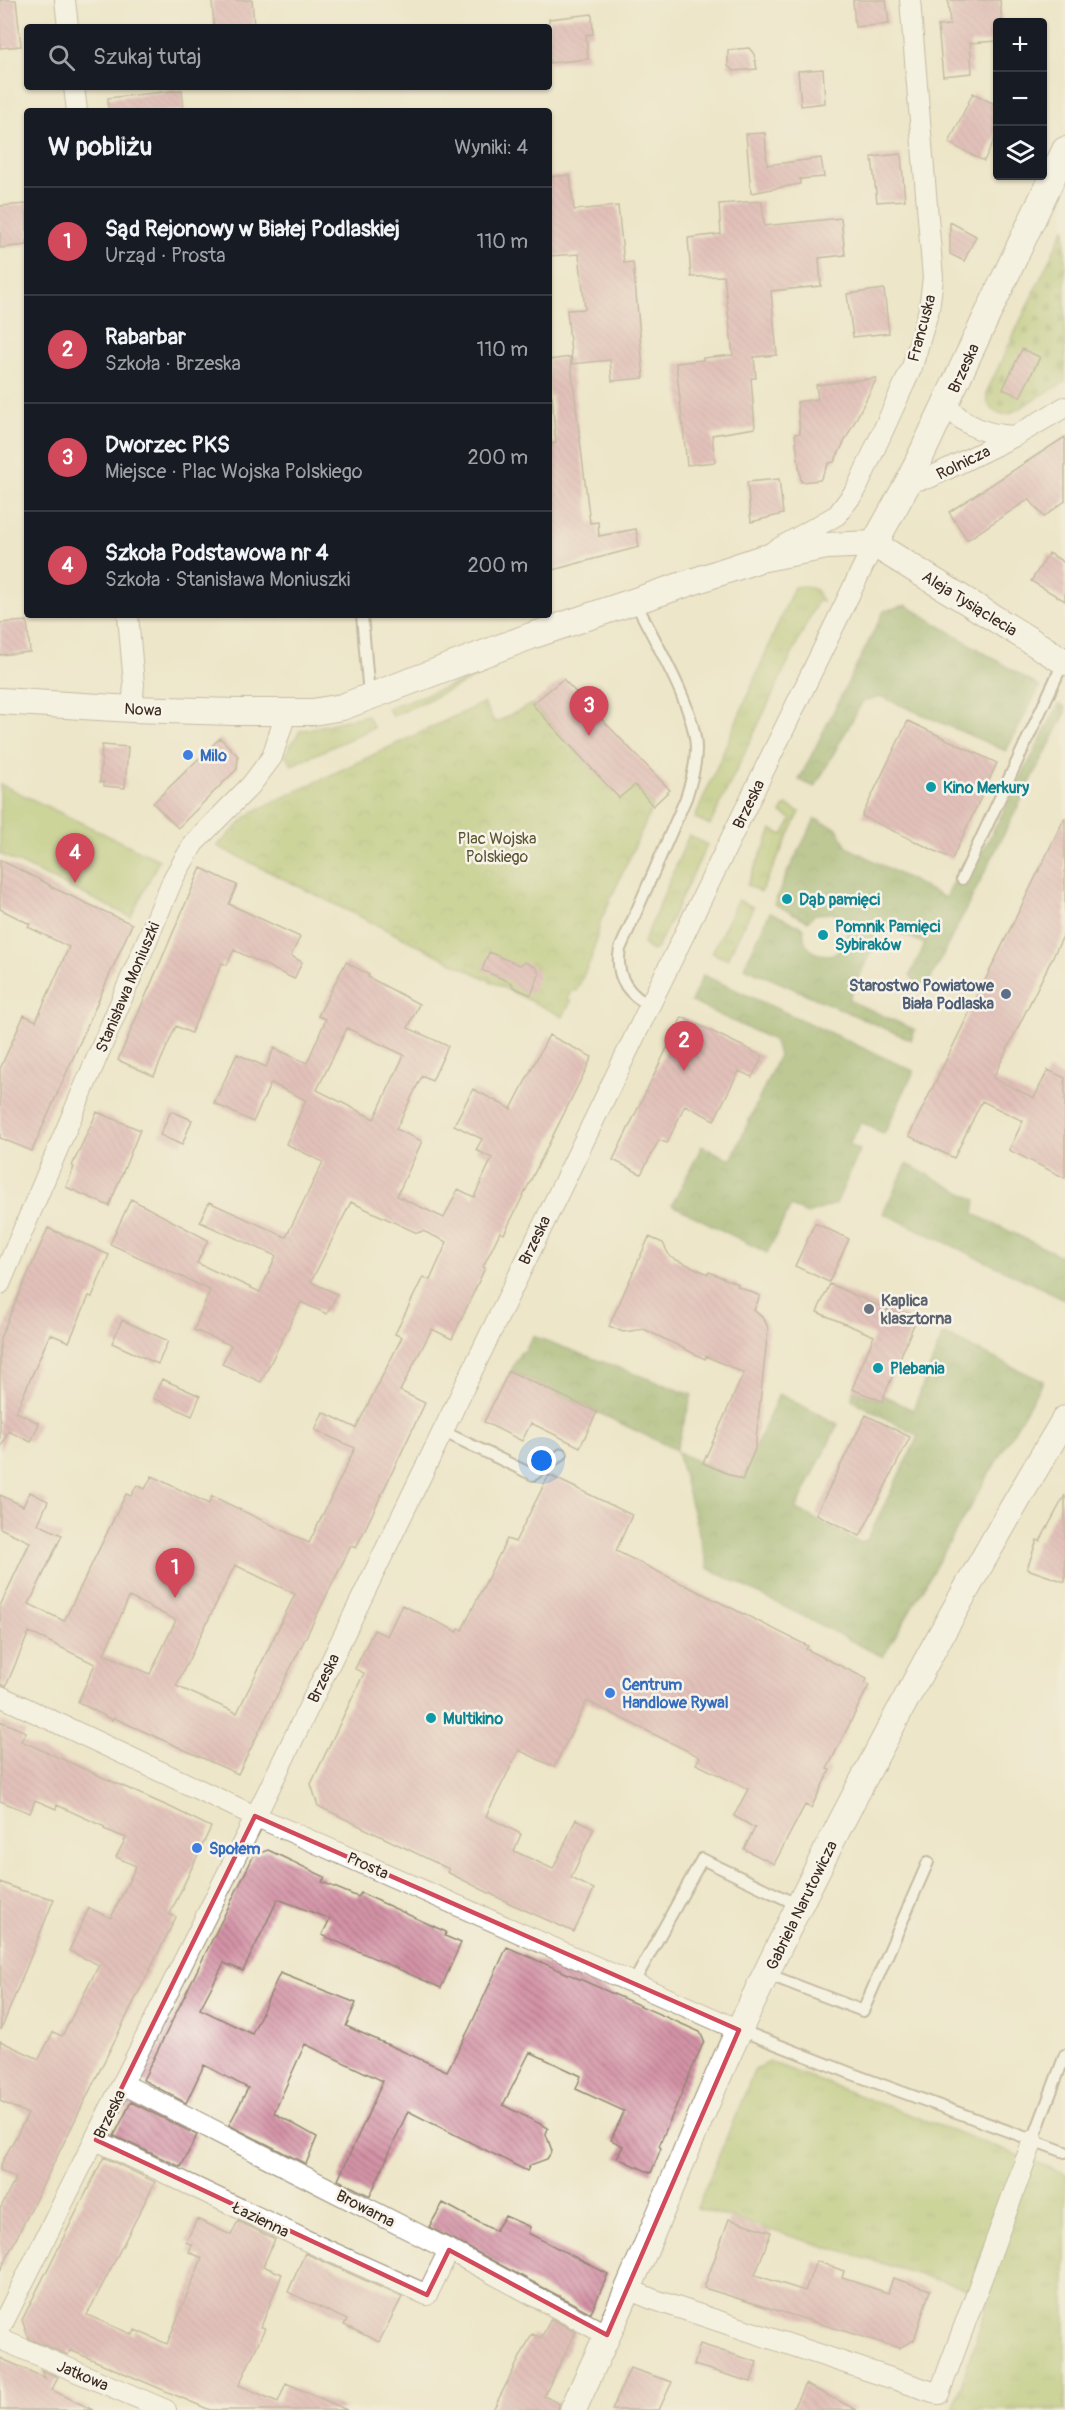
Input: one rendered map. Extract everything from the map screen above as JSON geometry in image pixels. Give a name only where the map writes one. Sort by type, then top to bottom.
[{"type":"street","points":[[66,0],[68,24]]},
{"type":"street","name":"Francuska","points":[[760,559],[837,515],[855,490],[912,367],[930,309],[933,278],[910,0]]},
{"type":"street","points":[[74,90],[77,108]]},
{"type":"street","name":"Brzeska","points":[[0,2329],[96,2140],[255,1816],[874,544],[946,405],[1065,150]]},
{"type":"street","name":"Rolnicza","points":[[946,405],[959,419],[994,435],[1015,436]]},
{"type":"street","name":"Rolnicza","points":[[909,480],[929,478],[1015,436],[1065,407]]},
{"type":"street","points":[[286,713],[313,712],[342,707],[501,647],[760,559],[827,546],[874,544]]},
{"type":"street","name":"Aleja Tysiąclecia","points":[[874,544],[1064,661]]},
{"type":"street","points":[[128,618],[134,684],[132,709]]},
{"type":"street","name":"Nowa","points":[[0,701],[132,709],[286,713]]},
{"type":"street","name":"Stanisława Moniuszki","points":[[0,1284],[174,878],[194,843],[251,785],[273,757],[286,713]]},
{"type":"street","name":"Gabriela Narutowicza","points":[[573,2410],[740,2030],[800,1906],[906,1702],[1024,1487],[1065,1419]]},
{"type":"street","name":"Prosta","points":[[0,1696],[255,1816],[740,2030]]},
{"type":"street","name":"Browarna","points":[[123,2084],[449,2250],[607,2335]]},
{"type":"street","name":"Łazienna","points":[[96,2140],[318,2246],[427,2295],[449,2250]]},
{"type":"street","points":[[628,2289],[939,2394],[1034,2140]]},
{"type":"street","name":"Jatkowa","points":[[0,2339],[166,2410]]},
{"type":"lane","points":[[635,600],[688,711],[696,748],[694,772],[686,798],[620,949],[618,959],[623,982],[630,993],[649,1005]]},
{"type":"lane","points":[[362,618],[369,698]]},
{"type":"lane","points":[[962,879],[1064,661]]},
{"type":"lane","points":[[442,1431],[533,1475],[562,1454]]},
{"type":"lane","points":[[634,1982],[702,1858],[800,1906]]},
{"type":"lane","points":[[767,1974],[863,2011],[928,1862]]},
{"type":"lane","points":[[740,2030],[1065,2152]]},
{"type":"lane","points":[[1034,2140],[1065,2055]]},
{"type":"highlighted area","points":[[255,1816],[739,2030],[607,2335],[449,2250],[427,2295],[96,2140]]},
{"type":"green space","points":[[1065,227],[1065,382],[1009,414],[995,412],[987,401],[987,391]]},
{"type":"green space","points":[[804,586],[816,590],[822,601],[818,600],[710,825],[695,818],[794,587]]},
{"type":"green space","points":[[906,605],[1040,687],[1006,751],[882,697],[863,701],[815,787],[799,780],[884,611]]},
{"type":"green space","points":[[484,674],[393,716],[387,708]]},
{"type":"green space","name":"Plac Wojska Polskiego","points":[[483,703],[495,723],[532,704],[592,769],[624,772],[653,806],[601,920],[591,959],[576,991],[572,990],[567,1000],[571,1001],[563,1017],[217,846],[252,812]]},
{"type":"green space","points":[[1059,704],[1065,707],[1065,714],[929,982],[923,985],[916,984],[910,975],[925,944],[883,926],[848,1000],[915,1030],[911,1040],[744,967],[770,912],[804,928],[807,946],[816,953],[835,954],[844,944],[846,928],[840,917],[834,913],[815,914],[808,921],[774,904],[815,819],[837,828],[847,847],[945,898],[960,868],[977,862]]},
{"type":"green space","points":[[367,715],[374,728],[292,765],[285,755],[300,731]]},
{"type":"green space","points":[[0,784],[159,860],[131,917],[0,854]]},
{"type":"green space","points":[[786,805],[800,812],[761,892],[747,885],[772,830],[783,835],[792,819],[781,813]]},
{"type":"green space","points":[[689,835],[707,845],[657,948],[652,951],[643,944]]},
{"type":"green space","points":[[738,900],[753,907],[727,959],[712,953]]},
{"type":"green space","points":[[703,975],[914,1071],[884,1134],[861,1122],[849,1145],[860,1150],[836,1204],[807,1214],[791,1206],[767,1253],[672,1205],[702,1146],[731,1160],[779,1055],[773,1040],[691,1002]]},
{"type":"green space","points":[[907,1164],[976,1200],[974,1214],[1065,1258],[1065,1299],[883,1213]]},
{"type":"green space","points":[[943,1334],[1043,1381],[883,1657],[708,1568],[677,1452],[741,1480],[779,1394],[838,1424],[796,1509],[860,1542],[867,1540],[918,1436],[852,1400],[853,1390],[882,1401],[885,1396],[913,1410]]},
{"type":"green space","points":[[533,1336],[692,1395],[676,1450],[511,1371],[520,1353],[525,1351]]},
{"type":"green space","points":[[770,2062],[1065,2173],[1065,2410],[953,2410],[990,2296],[697,2208],[755,2069]]},
{"type":"building","points":[[0,0],[16,0],[21,46],[0,48]]},
{"type":"building","points":[[212,0],[252,0],[254,24],[214,24]]},
{"type":"building","points":[[853,0],[886,0],[889,24],[855,27]]},
{"type":"building","points":[[948,0],[1000,0],[1002,18],[993,18],[993,41],[970,43],[972,73],[943,76],[938,26],[950,25]]},
{"type":"building","points":[[592,14],[593,34],[586,35],[588,59],[552,63],[552,24],[549,24],[549,19]]},
{"type":"building","points":[[749,48],[754,54],[757,69],[734,71],[728,66],[728,50]]},
{"type":"building","points":[[823,69],[825,103],[801,106],[798,71]]},
{"type":"building","points":[[182,90],[184,108],[108,108],[108,98]]},
{"type":"building","points":[[973,93],[993,103],[993,142],[984,161],[949,143]]},
{"type":"building","points":[[765,133],[767,165],[821,158],[824,177],[800,179],[800,184],[751,193],[746,134]]},
{"type":"building","points":[[901,154],[905,200],[877,202],[872,157]]},
{"type":"building","points":[[570,175],[574,210],[618,206],[624,263],[633,262],[644,378],[612,381],[610,360],[572,364],[567,310],[585,309],[579,254],[552,256],[552,177]]},
{"type":"building","points":[[762,201],[764,226],[841,218],[845,255],[819,258],[821,286],[771,291],[777,355],[754,357],[756,378],[751,378],[755,428],[712,435],[715,462],[687,465],[676,363],[733,355],[724,276],[691,277],[688,238],[721,234],[719,204]]},
{"type":"building","points":[[24,204],[24,245],[0,248],[0,206]]},
{"type":"building","points":[[950,222],[976,236],[964,261],[950,254]]},
{"type":"building","points":[[884,289],[889,333],[853,337],[847,294]]},
{"type":"building","points":[[1022,349],[1040,357],[1020,397],[1003,389]]},
{"type":"building","points":[[570,357],[590,523],[598,522],[599,536],[636,529],[639,547],[552,570],[552,444],[556,443],[552,360]]},
{"type":"building","points":[[877,378],[834,462],[829,463],[820,480],[801,482],[795,434],[800,433],[797,402],[818,399],[816,385]]},
{"type":"building","points":[[1065,437],[1065,501],[1044,517],[1029,499],[967,540],[949,512]]},
{"type":"building","points":[[779,479],[783,514],[751,522],[747,482]]},
{"type":"building","points":[[1049,553],[1065,563],[1065,601],[1031,581]]},
{"type":"building","points":[[27,621],[30,652],[0,655],[0,623]]},
{"type":"building","points":[[563,679],[670,790],[653,806],[635,785],[619,798],[532,704]]},
{"type":"building","name":"Kino Merkury","points":[[908,721],[997,763],[952,859],[862,816]]},
{"type":"building","points":[[220,738],[238,756],[237,769],[178,828],[153,803]]},
{"type":"building","points":[[102,745],[128,747],[125,788],[104,786],[104,782],[100,782]]},
{"type":"building","name":"Starostwo Powiatowe Biała Podlaska","points":[[1065,817],[1065,932],[993,1078],[1034,1098],[1048,1070],[1065,1078],[1065,1178],[1009,1150],[1023,1121],[982,1101],[954,1158],[909,1136]]},
{"type":"building","points":[[0,860],[49,886],[132,924],[32,1151],[0,1138],[0,1069],[24,1015],[36,1021],[69,947],[28,927],[30,924],[0,909]]},
{"type":"building","points":[[201,868],[237,885],[229,904],[300,937],[291,956],[302,962],[294,979],[234,950],[227,965],[222,963],[191,1033],[176,1026],[154,1076],[118,1060]]},
{"type":"building","points":[[489,952],[519,965],[525,962],[537,968],[539,975],[531,995],[513,987],[512,983],[482,970]]},
{"type":"building","points":[[346,962],[369,975],[368,977],[419,1004],[408,1028],[448,1046],[432,1081],[422,1076],[396,1129],[422,1141],[397,1196],[444,1218],[458,1189],[474,1197],[492,1158],[476,1150],[482,1139],[454,1125],[473,1089],[511,1109],[549,1035],[592,1057],[504,1234],[500,1232],[452,1339],[432,1329],[400,1391],[425,1403],[356,1548],[351,1546],[238,1774],[114,1718],[112,1720],[78,1702],[95,1664],[29,1632],[6,1686],[0,1684],[0,1606],[30,1542],[0,1528],[0,1495],[23,1506],[30,1492],[48,1501],[38,1524],[62,1535],[29,1604],[64,1621],[126,1494],[131,1496],[137,1485],[145,1489],[152,1476],[209,1504],[212,1496],[309,1543],[355,1448],[315,1430],[323,1412],[356,1428],[402,1337],[395,1334],[423,1277],[430,1280],[447,1242],[423,1231],[417,1233],[351,1202],[311,1282],[337,1294],[327,1314],[301,1302],[261,1382],[222,1364],[231,1345],[194,1330],[210,1290],[110,1244],[131,1199],[208,1240],[197,1263],[260,1292],[276,1256],[200,1222],[209,1202],[286,1237],[323,1162],[286,1144],[306,1100],[271,1083],[253,1122],[214,1103],[237,1054],[266,1067],[274,1048],[307,1063],[326,1019],[318,1016]],"holes":[[[347,1028],[404,1055],[374,1119],[317,1090]],[[235,1565],[295,1594],[237,1713],[176,1686]],[[129,1597],[176,1620],[150,1674],[104,1654]]]},
{"type":"building","points":[[682,1017],[763,1056],[752,1077],[739,1071],[714,1120],[685,1105],[667,1143],[659,1140],[641,1174],[613,1160]]},
{"type":"building","points":[[171,1111],[192,1120],[182,1145],[160,1135]]},
{"type":"building","points":[[97,1112],[140,1130],[109,1206],[66,1187],[74,1167],[72,1166]]},
{"type":"building","points":[[815,1223],[849,1239],[829,1282],[795,1266]]},
{"type":"building","points":[[48,1228],[109,1255],[92,1297],[89,1296],[69,1342],[50,1334],[16,1412],[39,1423],[31,1442],[8,1431],[0,1450],[0,1338]]},
{"type":"building","points":[[649,1237],[663,1243],[670,1257],[738,1284],[737,1286],[760,1296],[754,1310],[764,1319],[768,1328],[755,1449],[742,1480],[703,1463],[744,1373],[706,1356],[705,1359],[644,1329],[623,1332],[609,1326]]},
{"type":"building","points":[[830,1284],[915,1322],[882,1401],[852,1389],[874,1336],[817,1312]]},
{"type":"building","points":[[122,1320],[168,1341],[158,1364],[112,1343]]},
{"type":"building","points":[[509,1371],[597,1412],[580,1447],[531,1423],[522,1441],[484,1422]]},
{"type":"building","points":[[162,1379],[200,1396],[192,1416],[153,1398]]},
{"type":"building","points":[[866,1415],[910,1437],[860,1536],[816,1514]]},
{"type":"building","name":"Centrum Handlowe Rywal","points":[[549,1475],[632,1515],[616,1551],[808,1646],[806,1649],[867,1679],[865,1683],[869,1685],[827,1769],[830,1770],[811,1808],[805,1805],[774,1864],[744,1849],[755,1828],[734,1816],[748,1789],[696,1764],[700,1757],[587,1701],[554,1767],[519,1750],[486,1816],[521,1834],[514,1851],[553,1869],[576,1819],[594,1828],[571,1878],[594,1889],[574,1932],[507,1902],[447,1872],[449,1869],[318,1806],[311,1784],[364,1673],[355,1669],[374,1630],[387,1636],[402,1605],[458,1632],[459,1629],[462,1630],[507,1539],[515,1542]]},
{"type":"building","points":[[1065,1495],[1065,1582],[1027,1569],[1037,1540],[1040,1541]]},
{"type":"building","points":[[0,1721],[26,1732],[21,1741],[211,1827],[170,1914],[176,1917],[0,2271],[0,2209],[16,2178],[0,2170],[0,2166],[28,2114],[0,2101],[0,2041],[39,2059],[53,2032],[62,2036],[99,1965],[69,1951],[89,1908],[111,1918],[136,1866],[116,1857],[126,1838],[104,1829],[105,1827],[57,1805],[56,1809],[35,1800],[30,1813],[0,1801]]},
{"type":"building","points":[[268,1850],[325,1877],[322,1882],[358,1897],[361,1893],[446,1932],[445,1936],[461,1943],[441,1988],[322,1935],[330,1919],[278,1899],[243,1971],[224,1963],[200,2009],[252,2034],[280,1973],[356,2003],[346,2026],[447,2071],[507,1947],[700,2032],[704,2041],[659,2146],[661,2148],[651,2173],[617,2158],[623,2146],[611,2140],[624,2111],[576,2089],[581,2076],[530,2052],[503,2105],[548,2128],[546,2134],[552,2151],[547,2159],[530,2165],[527,2171],[408,2111],[370,2196],[338,2180],[383,2081],[305,2044],[274,2113],[317,2137],[306,2164],[229,2125],[248,2088],[204,2065],[186,2103],[143,2080],[254,1855]]},
{"type":"building","points":[[0,1882],[54,1899],[1,2030]]},
{"type":"building","points":[[131,2102],[197,2135],[181,2167],[114,2136]]},
{"type":"building","points":[[104,2157],[155,2182],[87,2315],[133,2335],[135,2330],[167,2344],[202,2258],[189,2252],[192,2245],[186,2242],[197,2219],[231,2235],[238,2221],[275,2239],[263,2266],[282,2274],[261,2327],[265,2328],[239,2385],[278,2402],[286,2383],[347,2410],[210,2410],[70,2350],[68,2355],[29,2339],[22,2320]]},
{"type":"building","points":[[443,2203],[495,2231],[505,2216],[530,2227],[528,2233],[608,2274],[591,2313],[429,2227]]},
{"type":"building","points":[[729,2219],[771,2232],[755,2275],[805,2291],[816,2261],[844,2271],[842,2278],[888,2293],[893,2278],[930,2290],[914,2340],[899,2348],[704,2288]]},
{"type":"building","points":[[305,2253],[402,2297],[379,2342],[344,2325],[347,2320],[288,2292]]},
{"type":"building","points":[[551,2319],[576,2332],[544,2396],[559,2404],[558,2410],[493,2410],[532,2334],[541,2338]]},
{"type":"building","points":[[700,2344],[757,2362],[751,2382],[694,2365]]},
{"type":"building","points":[[0,2358],[45,2378],[41,2370],[58,2377],[52,2390],[93,2410],[0,2410]]},
{"type":"building","points":[[630,2368],[672,2382],[659,2410],[612,2410]]},
{"type":"building","points":[[805,2384],[857,2410],[792,2410]]},
{"type":"place","name":"Dworzec PKS","points":[[589,736]]},
{"type":"place","name":"Milo","points":[[188,755]]},
{"type":"place","name":"Kino Merkury","points":[[931,787]]},
{"type":"place","name":"Szkoła Podstawowa nr 4","points":[[75,883]]},
{"type":"place","name":"Dąb pamięci","points":[[787,899]]},
{"type":"place","name":"Pomnik Pamięci Sybiraków","points":[[823,935]]},
{"type":"place","name":"Starostwo Powiatowe Biała Podlaska","points":[[1006,994]]},
{"type":"place","name":"Rabarbar","points":[[684,1071]]},
{"type":"place","name":"Kaplica klasztorna","points":[[869,1309]]},
{"type":"place","name":"Plebania","points":[[878,1368]]},
{"type":"place","name":"Sąd Rejonowy w Białej Podlaskiej","points":[[175,1598]]},
{"type":"place","name":"Centrum Handlowe Rywal","points":[[610,1693]]},
{"type":"place","name":"Multikino","points":[[431,1718]]},
{"type":"place","name":"Społem","points":[[197,1848]]}]
